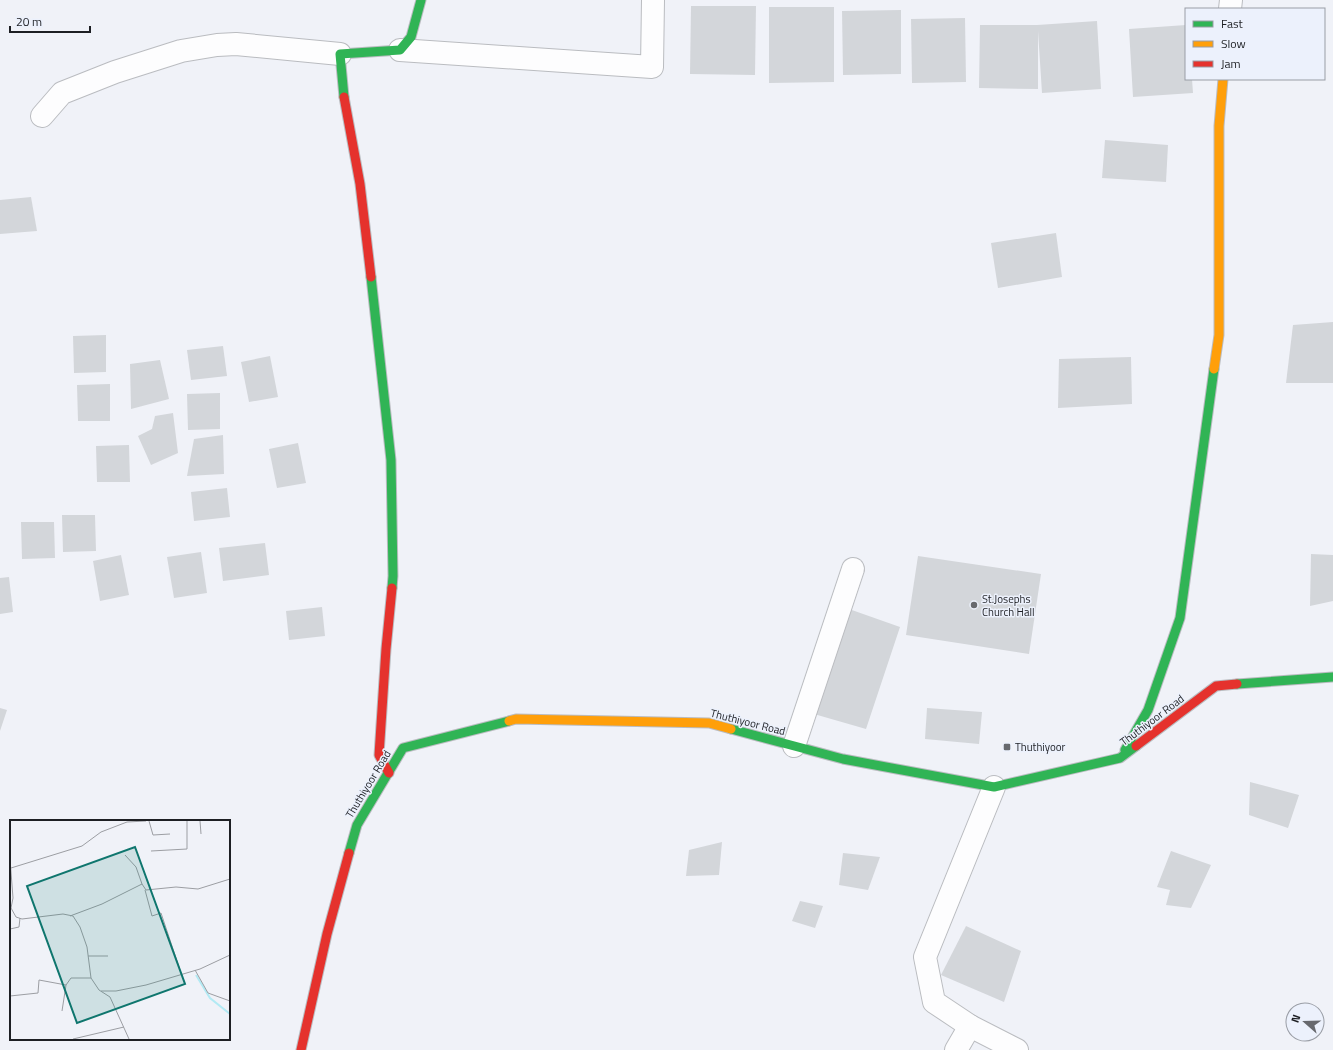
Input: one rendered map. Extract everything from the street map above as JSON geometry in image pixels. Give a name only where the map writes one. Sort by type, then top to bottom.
[{"type":"street","points":[[400,50],[412,37],[421,0]]},
{"type":"street","points":[[42,116],[62,93],[116,72],[181,51],[217,45],[236,44],[340,54],[400,50],[652,67],[653,0]]},
{"type":"street","points":[[340,54],[344,96],[360,184],[378,333],[391,460],[393,576],[386,649],[379,755],[389,773]]},
{"type":"street","points":[[1120,758],[1148,710],[1180,618],[1219,335],[1219,126],[1223,80]]},
{"type":"street","points":[[794,746],[853,569]]},
{"type":"street","name":"Thuthiyoor Road","points":[[301,1050],[327,934],[357,825],[404,748],[516,719],[709,723],[843,759],[994,787],[1120,758],[1216,686],[1333,677]]},
{"type":"street","points":[[994,787],[925,957],[934,1002],[970,1026],[1017,1050]]},
{"type":"street","points":[[956,1050],[970,1026]]},
{"type":"building","points":[[691,6],[756,6],[755,75],[690,74]]},
{"type":"building","points":[[769,7],[834,7],[834,82],[769,83]]},
{"type":"building","points":[[901,10],[901,74],[843,75],[842,11]]},
{"type":"building","points":[[965,18],[966,82],[912,83],[911,19]]},
{"type":"building","points":[[1097,21],[1101,89],[1042,93],[1038,31],[1038,89],[979,88],[980,25],[1037,25]]},
{"type":"building","points":[[1185,25],[1185,80],[1192,80],[1193,93],[1133,97],[1129,29]]},
{"type":"building","points":[[1105,140],[1168,145],[1166,182],[1102,178]]},
{"type":"building","points":[[31,197],[37,231],[0,234],[0,200]]},
{"type":"building","points":[[1056,233],[1062,277],[998,288],[991,243]]},
{"type":"building","points":[[1333,322],[1333,383],[1286,383],[1293,325]]},
{"type":"building","points":[[106,335],[106,372],[74,373],[73,336]]},
{"type":"building","points":[[223,346],[227,376],[191,380],[187,350]]},
{"type":"building","points":[[270,356],[278,397],[249,402],[241,362]]},
{"type":"building","points":[[1131,357],[1132,404],[1058,408],[1059,359]]},
{"type":"building","points":[[160,360],[169,399],[131,409],[130,364]]},
{"type":"building","points":[[110,384],[110,421],[78,421],[77,385]]},
{"type":"building","points":[[220,393],[220,429],[188,430],[187,394]]},
{"type":"building","points":[[173,413],[178,453],[151,465],[138,436],[152,429],[155,416]]},
{"type":"building","points":[[223,435],[224,474],[187,476],[194,439]]},
{"type":"building","points":[[298,443],[306,483],[277,488],[269,449]]},
{"type":"building","points":[[129,445],[130,482],[97,482],[96,446]]},
{"type":"building","points":[[227,488],[230,517],[194,521],[191,492]]},
{"type":"building","points":[[62,515],[95,515],[96,551],[63,552]]},
{"type":"building","points":[[21,522],[54,522],[55,558],[22,559]]},
{"type":"building","points":[[265,543],[269,575],[223,581],[219,548]]},
{"type":"building","points":[[201,552],[207,593],[174,598],[167,557]]},
{"type":"building","points":[[1311,554],[1333,555],[1333,601],[1310,606]]},
{"type":"building","points":[[121,555],[129,595],[100,601],[93,561]]},
{"type":"building","name":"St.Josephs Church Hall","points":[[918,556],[1041,574],[1029,654],[906,635]]},
{"type":"building","points":[[9,577],[13,612],[0,614],[0,578]]},
{"type":"building","points":[[322,607],[325,636],[289,640],[286,611]]},
{"type":"building","points":[[849,609],[900,627],[866,729],[814,714]]},
{"type":"building","points":[[0,708],[7,710],[0,731]]},
{"type":"building","points":[[927,708],[982,712],[979,744],[925,739]]},
{"type":"building","points":[[1250,782],[1299,795],[1288,828],[1249,815]]},
{"type":"building","points":[[722,842],[719,875],[686,876],[689,850]]},
{"type":"building","points":[[1171,851],[1211,865],[1191,908],[1166,905],[1170,890],[1157,887]]},
{"type":"building","points":[[843,853],[880,857],[868,890],[839,885]]},
{"type":"building","points":[[800,901],[823,906],[815,928],[792,921]]},
{"type":"building","points":[[966,926],[1021,951],[1004,1002],[941,975]]},
{"type":"traffic: fast","points":[[344,97],[340,54],[400,50],[411,37],[421,0]]},
{"type":"traffic: fast","points":[[371,277],[391,460],[392,588]]},
{"type":"traffic: fast","points":[[1125,750],[1148,710],[1180,618],[1214,369]]},
{"type":"traffic: fast","points":[[1237,684],[1333,677]]},
{"type":"traffic: fast","points":[[349,853],[357,825],[403,748],[509,721]]},
{"type":"traffic: fast","points":[[731,729],[843,759],[994,787],[1120,758],[1136,746]]},
{"type":"traffic: slow","points":[[1214,369],[1219,335],[1219,126],[1223,80]]},
{"type":"traffic: slow","points":[[509,721],[516,719],[709,723],[731,729]]},
{"type":"traffic: jam","points":[[344,97],[360,184],[371,277]]},
{"type":"traffic: jam","points":[[389,773],[379,755],[386,649],[392,588]]},
{"type":"traffic: jam","points":[[1136,746],[1216,686],[1237,684]]},
{"type":"traffic: jam","points":[[301,1050],[327,934],[349,853]]},
{"type":"place","name":"St.Josephs Church Hall","points":[[974,605]]},
{"type":"place","name":"Thuthiyoor","points":[[1007,747]]}]
